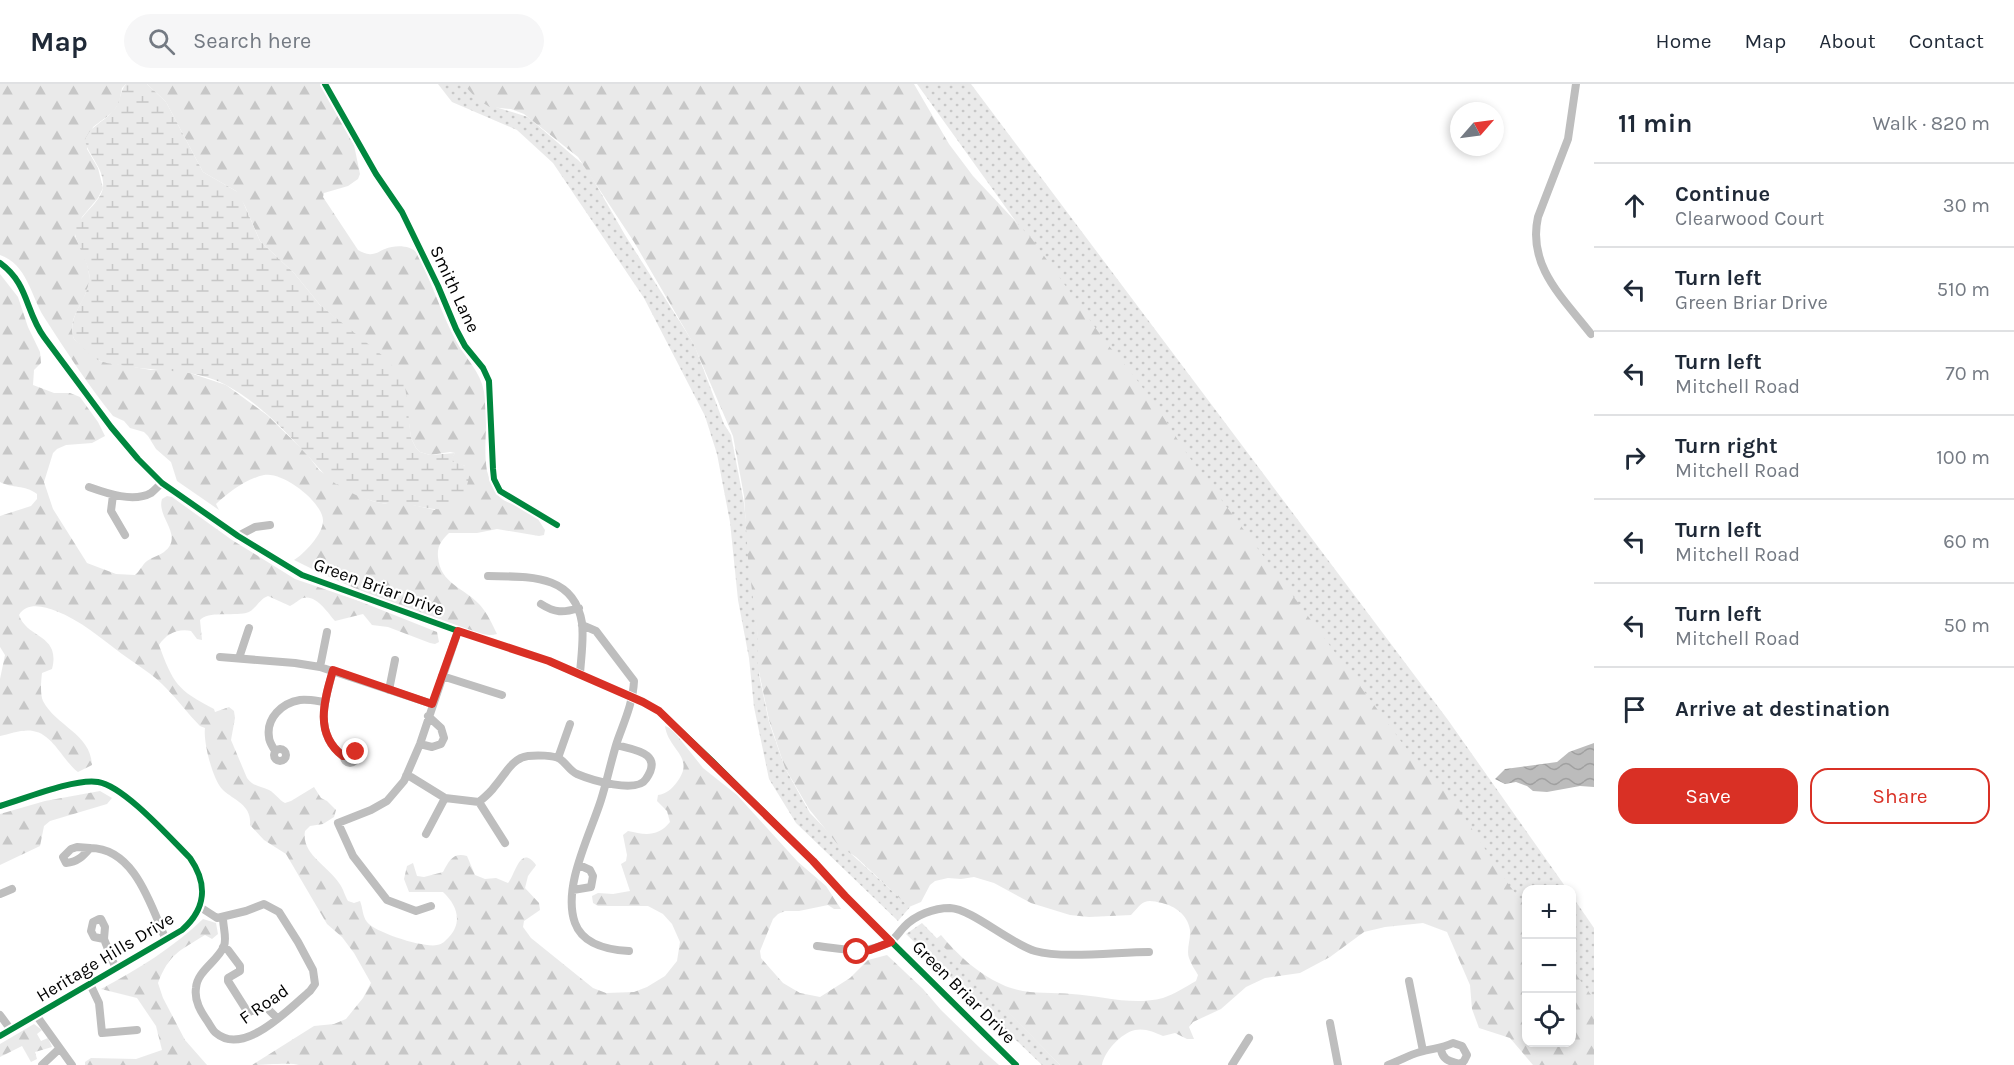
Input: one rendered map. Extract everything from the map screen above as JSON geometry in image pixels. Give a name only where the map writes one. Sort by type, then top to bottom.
[{"type":"street","name":"Smith Lane","points":[[325,84],[376,174],[402,213],[465,346],[483,368],[489,381],[493,469],[494,479],[500,491],[557,525]]},
{"type":"street","points":[[1576,84],[1568,138],[1535,229],[1539,259],[1545,273],[1591,334]]},
{"type":"street","name":"Green Briar Drive","points":[[0,263],[17,278],[27,298],[34,323],[111,427],[162,483],[238,536],[302,575],[549,661],[659,711],[706,755],[1016,1065]]},
{"type":"street","points":[[89,487],[113,495],[133,497],[150,494],[162,483]]},
{"type":"street","points":[[113,495],[111,511],[125,535]]},
{"type":"street","points":[[238,536],[255,528],[270,525]]},
{"type":"street","points":[[488,576],[526,577],[551,581],[569,593],[579,608],[582,625],[580,674]]},
{"type":"street","points":[[541,604],[554,612],[579,608]]},
{"type":"street","points":[[582,625],[596,631],[634,681],[633,698],[579,865],[573,890],[572,911],[580,933],[605,948],[629,951]]},
{"type":"street","points":[[239,658],[249,628]]},
{"type":"street","points":[[431,906],[416,911],[387,900],[353,856],[338,826],[340,822],[387,801],[406,776],[420,744],[458,631]]},
{"type":"street","points":[[320,667],[327,632]]},
{"type":"street","points":[[220,657],[320,667],[432,704]]},
{"type":"street","points":[[389,690],[395,660]]},
{"type":"street","points":[[333,670],[325,702],[324,730],[329,741],[343,756]]},
{"type":"street","points":[[442,676],[502,695]]},
{"type":"street","points":[[275,751],[268,738],[270,721],[275,713],[292,702],[303,699],[325,702]]},
{"type":"street","points":[[420,744],[432,747],[441,744],[444,738],[441,728],[428,716]]},
{"type":"street","points":[[558,758],[570,724]]},
{"type":"street","points":[[479,802],[515,761],[527,756],[558,758],[575,773],[606,782],[637,786],[643,783],[652,767],[649,757],[646,753],[616,745]]},
{"type":"street","points":[[406,776],[445,798],[479,802]]},
{"type":"street","points":[[0,806],[74,784],[99,782],[110,786],[129,800],[190,858],[201,878],[200,906],[217,918],[222,918],[225,939],[223,947],[240,966],[240,971],[228,978],[228,981],[247,1011],[265,1006],[278,1018]]},
{"type":"street","points":[[426,834],[445,798]]},
{"type":"street","points":[[479,802],[505,843]]},
{"type":"street","points":[[90,848],[98,848],[115,854],[127,864],[143,889],[166,940]]},
{"type":"street","points":[[573,890],[591,887],[593,882],[590,870],[579,865]]},
{"type":"street","points":[[0,894],[12,889]]},
{"type":"street","name":"F Road","points":[[222,918],[264,904],[279,912],[313,970],[315,984],[310,991],[256,1034],[244,1039],[226,1039],[216,1033],[203,1015],[196,1001],[195,987],[223,947]]},
{"type":"street","name":"Heritage Hills Drive","points":[[0,1036],[166,940],[190,923],[200,906]]},
{"type":"street","points":[[817,946],[857,952],[870,950],[891,942],[916,917],[950,908],[961,910],[1011,941],[1036,951],[1052,954],[1149,952]]},
{"type":"street","points":[[104,939],[116,969]]},
{"type":"street","points":[[1409,981],[1423,1051]]},
{"type":"street","points":[[90,984],[99,1003],[102,1034],[137,1030]]},
{"type":"street","points":[[0,1015],[11,1030]]},
{"type":"street","points":[[36,1016],[72,1065]]},
{"type":"street","points":[[1330,1023],[1338,1065]]},
{"type":"street","points":[[1232,1065],[1249,1038]]},
{"type":"street","points":[[1388,1065],[1423,1051],[1441,1050],[1453,1043],[1462,1046],[1467,1055],[1461,1064],[1450,1062],[1443,1057],[1441,1050]]},
{"type":"street","points":[[42,1065],[59,1048]]},
{"type":"green space","points":[[0,84],[126,84],[122,88],[119,103],[113,112],[93,127],[87,149],[98,168],[103,188],[98,198],[82,217],[75,236],[87,263],[89,283],[73,319],[74,339],[100,361],[151,370],[167,369],[187,372],[226,385],[267,415],[307,454],[319,470],[349,491],[372,501],[386,504],[409,504],[435,510],[465,466],[450,461],[455,453],[430,455],[416,448],[411,438],[408,416],[340,322],[320,305],[294,273],[260,241],[236,191],[203,172],[166,102],[147,84],[320,84],[354,145],[360,174],[358,179],[348,186],[324,193],[323,197],[358,250],[370,254],[402,246],[417,253],[454,337],[482,384],[486,405],[487,471],[492,485],[499,496],[507,502],[527,509],[533,514],[545,530],[544,535],[539,536],[497,529],[477,533],[449,533],[440,544],[438,557],[443,574],[480,605],[488,615],[497,634],[480,634],[412,610],[352,587],[294,560],[317,537],[322,525],[321,512],[309,496],[290,482],[272,475],[264,475],[244,483],[226,495],[216,504],[219,510],[177,481],[171,462],[156,449],[144,432],[130,428],[124,421],[113,416],[44,317],[22,273],[9,259],[0,255]]},
{"type":"green space","points":[[126,84],[147,84],[166,102],[203,172],[240,195],[260,241],[294,273],[320,305],[383,356],[401,375],[405,385],[411,438],[416,448],[430,455],[455,453],[451,461],[467,468],[469,472],[462,496],[455,505],[436,509],[382,503],[358,496],[331,480],[269,416],[237,391],[214,380],[189,373],[104,362],[92,356],[74,339],[73,322],[89,282],[89,273],[75,230],[98,198],[103,187],[99,168],[85,140],[90,131],[116,108]]},
{"type":"green space","points":[[438,84],[464,84],[489,105],[528,117],[586,167],[625,235],[694,344],[724,424],[731,435],[744,503],[759,646],[759,674],[769,722],[785,768],[810,813],[839,843],[910,907],[898,921],[796,823],[769,779],[754,707],[749,658],[738,600],[730,522],[717,454],[705,416],[644,298],[553,163],[517,130],[452,102]]},
{"type":"green space","points":[[463,84],[914,84],[949,144],[973,176],[1032,239],[1107,344],[1150,398],[1190,459],[1409,752],[1454,802],[1522,902],[1522,1047],[1576,1047],[1576,974],[1594,999],[1594,1065],[1533,1065],[1510,1038],[1479,1028],[1472,1009],[1470,985],[1447,932],[1423,923],[1364,932],[1330,957],[1300,973],[1265,978],[1246,987],[1221,1009],[1193,1022],[1189,1027],[1194,1039],[1187,1039],[1175,1033],[1163,1036],[1146,1030],[1135,1030],[1124,1035],[1114,1044],[1106,1054],[1102,1065],[1060,1065],[936,939],[941,935],[976,969],[1009,988],[1140,1001],[1163,998],[1196,981],[1198,975],[1188,955],[1190,930],[1187,920],[1172,906],[1151,901],[1141,904],[1131,915],[1089,917],[1070,915],[1031,903],[994,883],[974,877],[935,881],[930,885],[921,902],[909,907],[856,857],[839,846],[809,809],[785,768],[769,720],[758,667],[758,639],[748,558],[744,496],[733,436],[693,343],[634,242],[578,157],[524,114],[511,109],[490,107],[478,100]]},
{"type":"green space","points":[[917,84],[971,84],[1448,720],[1564,885],[1522,885],[1522,925]]},
{"type":"green space","points":[[0,274],[18,297],[28,327],[40,352],[41,363],[34,370],[33,385],[54,393],[70,393],[80,397],[105,436],[92,443],[66,445],[57,449],[53,453],[44,482],[53,509],[87,563],[116,574],[135,575],[147,561],[164,552],[172,540],[161,506],[162,499],[167,496],[172,497],[232,540],[295,579],[437,632],[439,642],[430,643],[388,627],[372,625],[363,614],[335,621],[317,601],[312,599],[303,598],[290,606],[268,596],[246,613],[204,617],[200,620],[202,640],[197,639],[191,631],[182,630],[169,635],[159,645],[173,677],[184,690],[214,709],[215,712],[229,707],[234,711],[231,740],[250,781],[271,791],[285,803],[314,787],[321,798],[336,810],[334,817],[323,824],[310,826],[305,831],[307,846],[342,887],[348,901],[354,903],[360,901],[365,919],[372,926],[412,942],[441,944],[449,937],[456,925],[455,908],[443,892],[409,892],[404,879],[407,866],[413,863],[417,876],[424,877],[443,872],[452,858],[462,855],[467,856],[475,875],[485,879],[496,878],[508,883],[519,863],[526,858],[536,865],[528,876],[525,888],[539,903],[540,910],[524,921],[523,927],[531,938],[593,988],[606,993],[634,992],[665,976],[677,961],[680,942],[672,924],[663,914],[648,906],[598,906],[593,903],[592,896],[598,893],[613,894],[630,891],[621,864],[626,861],[627,855],[623,835],[628,831],[651,834],[661,830],[670,822],[667,811],[657,801],[658,795],[673,787],[684,766],[665,726],[672,729],[703,768],[737,795],[798,862],[826,886],[841,909],[834,909],[828,905],[799,911],[785,911],[773,919],[760,951],[761,958],[783,983],[800,993],[820,997],[850,978],[868,960],[887,955],[999,1065],[252,1065],[314,1026],[334,1024],[346,1019],[363,998],[371,983],[354,953],[342,937],[327,924],[286,854],[264,840],[250,825],[246,808],[219,785],[210,761],[205,728],[200,726],[156,678],[90,630],[65,615],[36,606],[26,608],[19,615],[23,623],[52,649],[52,669],[42,673],[43,701],[49,710],[86,745],[92,765],[78,772],[52,742],[40,733],[25,731],[0,736],[0,679],[5,655],[0,647],[0,516],[31,506],[37,499],[37,494],[28,489],[0,482]]},
{"type":"green space","points":[[100,791],[112,798],[107,804],[50,821],[44,826],[40,846],[0,865],[0,814],[45,801]]},
{"type":"green space","points":[[1576,902],[1594,928],[1594,1025],[1576,1000]]},
{"type":"green space","points":[[203,919],[216,923],[218,934],[212,939],[205,935],[176,954],[166,966],[158,983],[163,998],[185,1040],[207,1065],[85,1065],[85,1062],[91,1058],[136,1059],[162,1050],[156,1026],[137,998],[101,989],[155,957]]},
{"type":"green space","points":[[922,923],[1060,1065],[1042,1065],[906,934]]},
{"type":"green space","points":[[34,1024],[42,1030],[37,1034],[41,1041],[48,1038],[52,1047],[35,1052],[37,1059],[31,1062],[22,1046],[0,1057],[0,1044]]},
{"type":"water","points":[[1594,743],[1594,787],[1580,786],[1547,792],[1533,791],[1516,782],[1505,784],[1495,779],[1505,769],[1557,762],[1569,752]]},
{"type":"cycle path","points":[[325,84],[376,174],[402,212],[456,329],[465,346],[483,368],[489,381],[493,469],[494,479],[500,491],[557,525]]},
{"type":"cycle path","points":[[0,263],[22,289],[44,337],[111,427],[162,483],[238,536],[302,575],[548,661],[659,711],[813,861],[845,896],[1016,1065]]},
{"type":"cycle path","points":[[0,806],[76,783],[98,782],[109,786],[146,814],[190,858],[200,877],[202,887],[202,896],[196,914],[182,930],[0,1036]]},
{"type":"route","points":[[356,752],[353,750],[343,756],[336,751],[324,730],[323,715],[333,670],[432,704],[458,631],[549,661],[659,711],[693,743],[813,861],[891,942],[857,952]]}]
